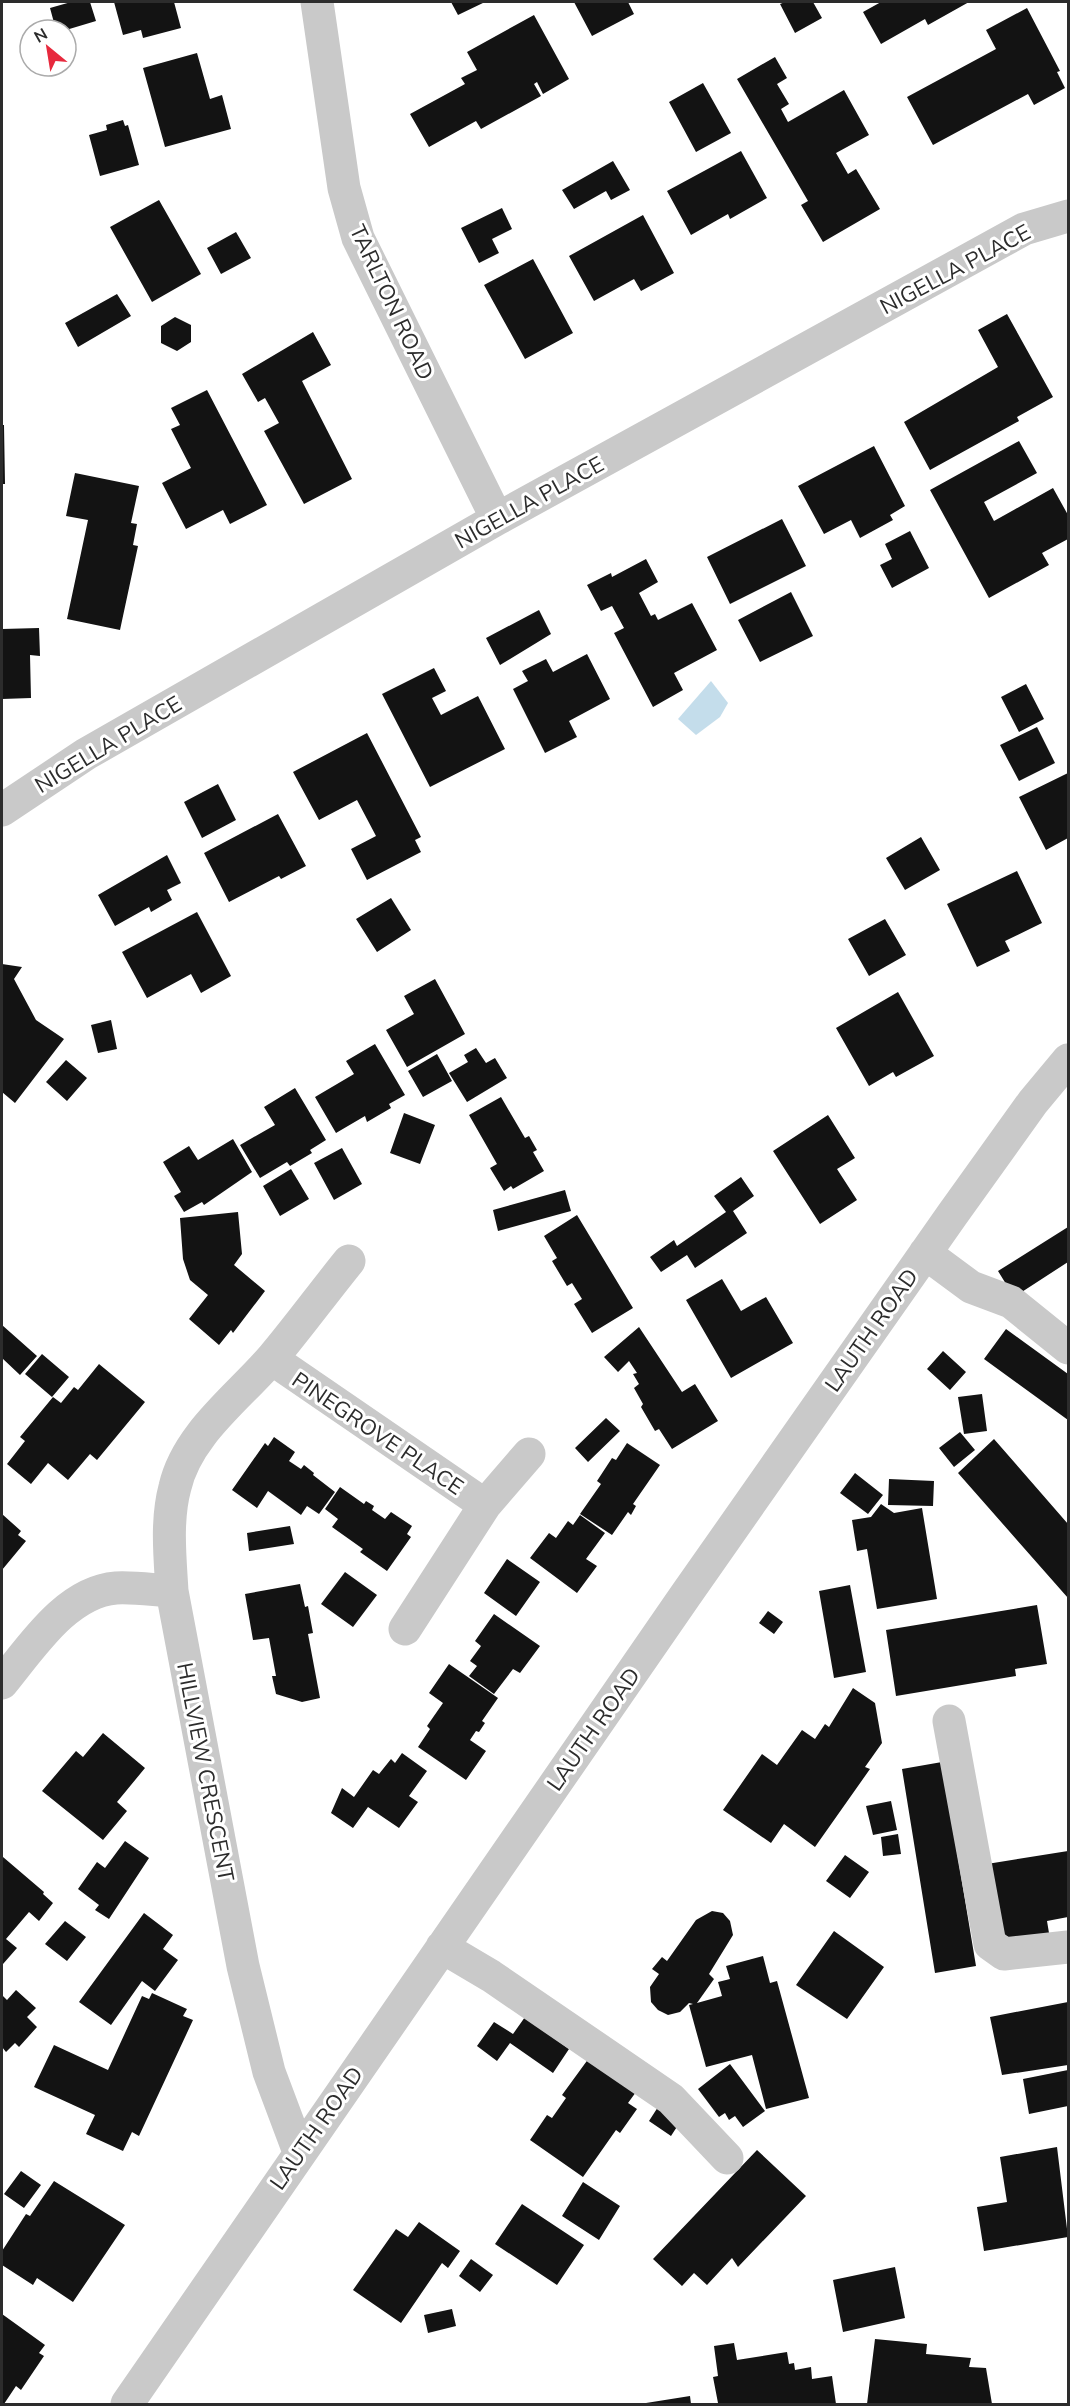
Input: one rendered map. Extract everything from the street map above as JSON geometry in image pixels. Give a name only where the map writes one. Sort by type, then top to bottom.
[{"type":"street","name":"TARLTON ROAD","points":[[317,2],[344,188],[358,238],[497,519]]},
{"type":"street","name":"NIGELLA PLACE","points":[[2,810],[86,754],[497,519],[1024,229],[1068,216]]},
{"type":"street","name":"LAUTH ROAD","points":[[127,2404],[299,2152],[925,1253],[1033,1102],[1068,1060]]},
{"type":"street","points":[[925,1253],[971,1287],[1011,1302],[1068,1348]]},
{"type":"street","name":"PINEGROVE PLACE","points":[[172,1591],[171,1516],[175,1486],[188,1454],[209,1426],[272,1359],[349,1261]]},
{"type":"street","name":"PINEGROVE PLACE","points":[[272,1359],[484,1505]]},
{"type":"street","name":"PINEGROVE PLACE","points":[[405,1629],[484,1505],[529,1454]]},
{"type":"street","points":[[2,1683],[60,1616],[88,1596],[115,1588],[172,1591]]},
{"type":"street","name":"HILLVIEW CRESCENT","points":[[172,1591],[243,1966],[269,2073],[299,2152]]},
{"type":"street","points":[[949,1721],[990,1944],[1004,1954],[1068,1947]]},
{"type":"street","points":[[442,1947],[490,1976],[671,2098],[727,2158]]},
{"type":"water","points":[[711,681],[728,703],[720,717],[696,735],[678,719]]},
{"type":"building","points":[[71,2],[90,2],[96,21],[78,26],[78,18],[53,18],[50,8]]},
{"type":"building","points":[[114,2],[174,2],[181,28],[143,38],[141,30],[123,35]]},
{"type":"building","points":[[451,2],[485,2],[458,15]]},
{"type":"building","points":[[574,2],[628,2],[634,14],[592,36]]},
{"type":"building","points":[[813,2],[822,18],[795,33],[780,4]]},
{"type":"building","points":[[881,2],[969,2],[928,25],[925,19],[881,44],[863,12]]},
{"type":"building","points":[[1027,8],[1060,71],[1057,72],[1065,88],[1034,105],[1028,94],[933,145],[907,97],[996,49],[986,30]]},
{"type":"building","points":[[534,15],[569,79],[543,94],[537,82],[534,84],[541,96],[481,129],[476,121],[429,147],[410,114],[465,84],[461,78],[477,70],[467,52]]},
{"type":"building","points":[[197,53],[210,99],[222,95],[231,129],[165,147],[143,68]]},
{"type":"building","points":[[775,57],[787,78],[777,84],[789,104],[781,109],[788,122],[844,90],[869,135],[836,153],[848,174],[856,169],[880,209],[823,242],[801,205],[808,201],[737,79]]},
{"type":"building","points":[[703,83],[731,133],[696,152],[669,102]]},
{"type":"building","points":[[123,120],[125,126],[128,125],[139,165],[100,176],[89,135],[107,130],[106,125]]},
{"type":"building","points":[[741,151],[767,198],[730,219],[728,214],[691,235],[667,191]]},
{"type":"building","points":[[613,161],[630,190],[611,200],[606,191],[574,209],[562,190]]},
{"type":"building","points":[[159,200],[201,274],[152,302],[110,227]]},
{"type":"building","points":[[502,208],[512,229],[492,239],[499,253],[479,263],[461,228]]},
{"type":"building","points":[[643,215],[674,273],[641,291],[634,279],[594,301],[569,256]]},
{"type":"building","points":[[236,232],[251,258],[221,274],[207,248]]},
{"type":"building","points":[[533,259],[573,333],[525,359],[484,285]]},
{"type":"building","points":[[117,294],[131,316],[78,347],[65,323]]},
{"type":"building","points":[[1007,314],[1053,397],[1017,417],[1019,421],[930,470],[904,422],[998,367],[978,330]]},
{"type":"building","points":[[175,317],[191,325],[191,342],[177,351],[161,343],[161,326]]},
{"type":"building","points":[[313,332],[331,365],[302,381],[352,479],[304,504],[264,431],[279,423],[265,398],[258,402],[242,374]]},
{"type":"building","points":[[207,390],[267,505],[230,524],[223,510],[186,529],[162,483],[191,468],[171,429],[180,425],[171,408]]},
{"type":"building","points":[[2,425],[4,425],[5,484],[2,484]]},
{"type":"building","points":[[1019,441],[1037,473],[984,502],[994,521],[1053,488],[1068,515],[1068,539],[1042,553],[1049,565],[989,598],[930,490]]},
{"type":"building","points":[[874,446],[905,506],[890,515],[893,520],[860,538],[851,520],[824,534],[798,486]]},
{"type":"building","points":[[75,473],[139,486],[131,523],[137,524],[133,545],[138,546],[120,630],[67,619],[88,520],[66,516]]},
{"type":"building","points":[[782,519],[806,566],[730,604],[707,557]]},
{"type":"building","points":[[910,531],[929,568],[892,588],[880,565],[892,559],[885,544]]},
{"type":"building","points":[[646,559],[658,582],[639,593],[651,616],[655,614],[658,620],[692,603],[717,650],[674,673],[683,690],[653,707],[614,633],[624,628],[612,606],[601,611],[587,585],[611,573],[612,577]]},
{"type":"building","points":[[791,592],[813,636],[760,662],[738,620]]},
{"type":"building","points":[[539,610],[551,634],[500,665],[486,638]]},
{"type":"building","points":[[39,628],[40,656],[30,655],[31,698],[2,699],[2,629]]},
{"type":"building","points":[[587,654],[610,699],[569,721],[577,737],[545,753],[513,689],[528,681],[522,671],[546,659],[553,672]]},
{"type":"building","points":[[434,668],[446,691],[432,698],[441,715],[478,696],[505,749],[430,787],[382,694]]},
{"type":"building","points":[[1026,684],[1044,719],[1019,732],[1001,697]]},
{"type":"building","points":[[1037,727],[1055,763],[1019,781],[1000,745]]},
{"type":"building","points":[[367,733],[421,837],[415,840],[421,852],[367,880],[351,849],[376,836],[357,800],[319,820],[293,772]]},
{"type":"building","points":[[1068,773],[1068,838],[1046,850],[1019,797]]},
{"type":"building","points":[[218,784],[236,820],[202,838],[184,802]]},
{"type":"building","points":[[278,814],[306,866],[281,879],[279,876],[229,902],[204,853]]},
{"type":"building","points":[[921,837],[940,870],[905,890],[886,858]]},
{"type":"building","points":[[167,855],[181,883],[167,890],[172,900],[151,912],[149,907],[115,926],[98,895]]},
{"type":"building","points":[[1017,871],[1042,923],[1005,941],[1010,951],[977,967],[947,904]]},
{"type":"building","points":[[391,898],[411,930],[377,952],[356,919]]},
{"type":"building","points":[[197,912],[231,976],[201,993],[191,974],[147,998],[122,952]]},
{"type":"building","points":[[885,919],[906,955],[869,976],[848,939]]},
{"type":"building","points":[[2,964],[22,967],[14,979],[36,1020],[64,1039],[15,1103],[2,1092]]},
{"type":"building","points":[[435,979],[465,1034],[407,1067],[386,1030],[414,1014],[404,996]]},
{"type":"building","points":[[898,992],[934,1056],[896,1077],[893,1072],[869,1086],[836,1028]]},
{"type":"building","points":[[111,1020],[117,1049],[98,1053],[91,1025]]},
{"type":"building","points":[[375,1044],[405,1095],[389,1104],[391,1108],[367,1122],[365,1116],[336,1133],[315,1097],[354,1074],[346,1061]]},
{"type":"building","points":[[476,1048],[486,1063],[495,1058],[507,1078],[467,1102],[449,1073],[468,1062],[464,1055]]},
{"type":"building","points":[[437,1054],[452,1081],[423,1097],[408,1071]]},
{"type":"building","points":[[66,1060],[87,1078],[67,1101],[46,1082]]},
{"type":"building","points":[[295,1088],[326,1140],[310,1150],[312,1153],[290,1166],[287,1162],[260,1178],[240,1145],[275,1125],[264,1107]]},
{"type":"building","points":[[501,1097],[525,1138],[529,1136],[537,1150],[533,1152],[544,1171],[513,1189],[511,1186],[504,1191],[490,1168],[497,1164],[469,1115]]},
{"type":"building","points":[[404,1113],[435,1125],[420,1164],[390,1153]]},
{"type":"building","points":[[828,1115],[855,1158],[837,1169],[857,1200],[820,1224],[773,1151]]},
{"type":"building","points":[[233,1139],[252,1172],[204,1205],[202,1202],[184,1212],[174,1196],[181,1192],[163,1162],[189,1146],[198,1160]]},
{"type":"building","points":[[342,1148],[362,1184],[334,1200],[314,1163]]},
{"type":"building","points":[[291,1169],[309,1199],[280,1216],[263,1186]]},
{"type":"building","points":[[741,1177],[754,1196],[733,1211],[747,1233],[695,1268],[687,1255],[661,1272],[650,1257],[674,1240],[677,1246],[726,1212],[714,1196]]},
{"type":"building","points":[[565,1190],[571,1211],[498,1231],[493,1210]]},
{"type":"building","points":[[238,1212],[242,1254],[234,1265],[265,1291],[233,1333],[231,1330],[219,1345],[189,1319],[208,1295],[190,1280],[183,1259],[180,1218]]},
{"type":"building","points":[[577,1215],[633,1308],[592,1333],[574,1304],[582,1299],[572,1283],[567,1286],[552,1261],[557,1258],[544,1236]]},
{"type":"building","points":[[1068,1227],[1068,1262],[1014,1297],[998,1271]]},
{"type":"building","points":[[722,1279],[741,1311],[766,1297],[793,1343],[731,1378],[686,1300]]},
{"type":"building","points":[[2,1325],[37,1356],[20,1375],[2,1358]]},
{"type":"building","points":[[639,1327],[682,1392],[695,1384],[718,1421],[672,1449],[659,1429],[655,1431],[641,1407],[643,1404],[634,1388],[639,1384],[633,1374],[637,1373],[629,1361],[618,1372],[604,1357]]},
{"type":"building","points":[[1006,1329],[1068,1374],[1068,1420],[984,1359]]},
{"type":"building","points":[[943,1351],[966,1372],[950,1390],[927,1369]]},
{"type":"building","points":[[42,1354],[69,1377],[52,1397],[25,1374]]},
{"type":"building","points":[[99,1364],[145,1402],[97,1460],[90,1454],[68,1480],[48,1463],[31,1484],[7,1464],[25,1441],[20,1437],[53,1397],[61,1403],[74,1387],[78,1390]]},
{"type":"building","points":[[982,1394],[987,1431],[964,1434],[958,1397]]},
{"type":"building","points":[[606,1418],[620,1431],[588,1462],[575,1448]]},
{"type":"building","points":[[960,1432],[975,1450],[954,1467],[939,1448]]},
{"type":"building","points":[[274,1437],[295,1452],[289,1461],[301,1469],[304,1465],[335,1492],[319,1514],[307,1506],[301,1515],[268,1491],[257,1508],[232,1490],[265,1443],[268,1446]]},
{"type":"building","points":[[994,1439],[1068,1524],[1068,1598],[958,1473]]},
{"type":"building","points":[[627,1443],[660,1465],[633,1504],[636,1506],[631,1515],[628,1512],[612,1535],[580,1514],[601,1484],[597,1481],[612,1458],[616,1460]]},
{"type":"building","points":[[855,1473],[883,1495],[868,1514],[840,1493]]},
{"type":"building","points":[[889,1479],[934,1481],[933,1506],[888,1505]]},
{"type":"building","points":[[340,1487],[364,1504],[366,1501],[374,1506],[372,1510],[385,1519],[391,1512],[412,1526],[407,1534],[411,1537],[387,1571],[360,1552],[363,1549],[332,1527],[338,1519],[325,1509]]},
{"type":"building","points":[[881,1504],[894,1513],[922,1508],[937,1599],[877,1609],[867,1549],[857,1551],[852,1520],[871,1517]]},
{"type":"building","points":[[2,1514],[21,1531],[18,1535],[26,1541],[2,1570]]},
{"type":"building","points":[[580,1515],[605,1533],[586,1559],[597,1566],[577,1593],[530,1558],[549,1533],[556,1538],[568,1521],[573,1525]]},
{"type":"building","points":[[290,1526],[294,1544],[249,1551],[247,1533]]},
{"type":"building","points":[[507,1559],[540,1582],[516,1616],[484,1593]]},
{"type":"building","points":[[345,1572],[377,1595],[353,1627],[321,1604]]},
{"type":"building","points":[[300,1584],[305,1607],[308,1606],[313,1633],[308,1634],[320,1698],[302,1702],[276,1694],[272,1676],[276,1676],[269,1638],[253,1640],[245,1594]]},
{"type":"building","points":[[850,1585],[866,1672],[834,1678],[819,1591]]},
{"type":"building","points":[[1037,1605],[1047,1664],[1015,1669],[1016,1676],[896,1696],[886,1630]]},
{"type":"building","points":[[768,1611],[783,1622],[774,1634],[759,1623]]},
{"type":"building","points":[[494,1614],[540,1646],[520,1673],[513,1669],[494,1694],[469,1676],[477,1666],[470,1661],[481,1646],[475,1641]]},
{"type":"building","points":[[449,1664],[498,1698],[482,1721],[485,1723],[479,1732],[476,1731],[470,1740],[486,1751],[466,1780],[418,1747],[430,1729],[427,1726],[443,1703],[429,1693]]},
{"type":"building","points":[[853,1688],[875,1703],[882,1743],[865,1767],[870,1769],[815,1847],[784,1824],[771,1843],[723,1810],[762,1754],[777,1765],[802,1730],[815,1739],[825,1724],[829,1727]]},
{"type":"building","points":[[103,1733],[145,1768],[117,1802],[127,1811],[103,1840],[42,1791],[76,1751],[83,1757]]},
{"type":"building","points":[[402,1753],[427,1771],[409,1796],[418,1802],[399,1828],[368,1807],[353,1828],[331,1813],[342,1788],[354,1797],[373,1770],[379,1774],[391,1759],[395,1763]]},
{"type":"building","points":[[942,1762],[976,1966],[935,1973],[902,1769]]},
{"type":"building","points":[[891,1801],[897,1830],[873,1835],[866,1806]]},
{"type":"building","points":[[898,1834],[901,1854],[883,1856],[881,1837]]},
{"type":"building","points":[[125,1841],[149,1858],[109,1919],[95,1910],[99,1905],[78,1889],[97,1862],[105,1868]]},
{"type":"building","points":[[1068,1851],[1068,1917],[1047,1921],[1050,1939],[1001,1947],[987,1864]]},
{"type":"building","points":[[845,1855],[869,1872],[850,1898],[826,1881]]},
{"type":"building","points":[[3,1857],[44,1892],[43,1894],[53,1903],[39,1921],[29,1912],[6,1939],[17,1948],[3,1964]]},
{"type":"building","points":[[712,1911],[723,1913],[730,1921],[733,1935],[709,1974],[714,1979],[697,2003],[722,1996],[718,1982],[730,1979],[726,1966],[763,1956],[770,1983],[777,1981],[809,2098],[766,2109],[752,2055],[706,2067],[689,2005],[693,2004],[689,2003],[680,2012],[668,2015],[658,2010],[651,2002],[650,1987],[659,1974],[652,1969],[662,1957],[667,1961],[696,1920]]},
{"type":"building","points":[[144,1913],[173,1935],[163,1949],[178,1960],[155,1991],[142,1981],[111,2025],[79,2002]]},
{"type":"building","points":[[65,1921],[86,1937],[67,1961],[45,1944]]},
{"type":"building","points":[[834,1931],[884,1967],[847,2019],[796,1985]]},
{"type":"building","points":[[16,1990],[36,2008],[27,2017],[37,2027],[19,2047],[15,2043],[6,2052],[2,2047],[2,1995],[7,2000]]},
{"type":"building","points":[[152,1993],[187,2009],[183,2016],[193,2020],[139,2136],[132,2132],[123,2151],[86,2134],[95,2115],[34,2087],[54,2045],[108,2070],[142,1996],[149,1999]]},
{"type":"building","points":[[1068,2002],[1068,2065],[1002,2075],[990,2017]]},
{"type":"building","points":[[525,2017],[569,2049],[553,2073],[510,2043],[497,2061],[477,2046],[494,2022],[513,2034]]},
{"type":"building","points":[[589,2058],[636,2092],[628,2103],[637,2109],[620,2133],[616,2130],[583,2177],[530,2140],[547,2115],[552,2118],[566,2098],[562,2095]]},
{"type":"building","points":[[730,2064],[765,2111],[743,2127],[735,2116],[729,2120],[725,2113],[719,2117],[698,2089]]},
{"type":"building","points":[[1068,2070],[1068,2106],[1029,2114],[1023,2079]]},
{"type":"building","points":[[658,2107],[680,2122],[671,2136],[649,2121]]},
{"type":"building","points":[[1057,2147],[1068,2237],[984,2251],[977,2207],[1007,2202],[1000,2157]]},
{"type":"building","points":[[757,2150],[806,2196],[738,2267],[732,2258],[707,2285],[694,2273],[682,2286],[653,2259]]},
{"type":"building","points":[[21,2171],[41,2185],[24,2208],[4,2194]]},
{"type":"building","points":[[54,2181],[125,2225],[73,2302],[37,2278],[33,2285],[2,2265],[2,2251],[26,2214],[30,2216]]},
{"type":"building","points":[[583,2182],[620,2206],[599,2240],[562,2216]]},
{"type":"building","points":[[522,2204],[584,2245],[557,2285],[495,2244]]},
{"type":"building","points":[[419,2222],[460,2251],[448,2268],[442,2263],[401,2323],[353,2290],[396,2229],[408,2237]]},
{"type":"building","points":[[471,2259],[493,2275],[480,2292],[459,2276]]},
{"type":"building","points":[[895,2267],[905,2318],[843,2332],[833,2280]]},
{"type":"building","points":[[452,2309],[456,2326],[428,2333],[424,2315]]},
{"type":"building","points":[[2,2314],[45,2345],[39,2353],[44,2356],[21,2390],[16,2386],[4,2404],[2,2404]]},
{"type":"building","points":[[875,2339],[927,2344],[926,2354],[971,2358],[969,2367],[986,2368],[992,2404],[867,2404]]},
{"type":"building","points":[[734,2343],[737,2360],[787,2352],[789,2364],[794,2363],[795,2370],[811,2367],[812,2379],[832,2376],[836,2404],[718,2403],[713,2377],[718,2376],[714,2346]]},
{"type":"building","points":[[690,2396],[691,2404],[646,2404],[646,2403]]}]
